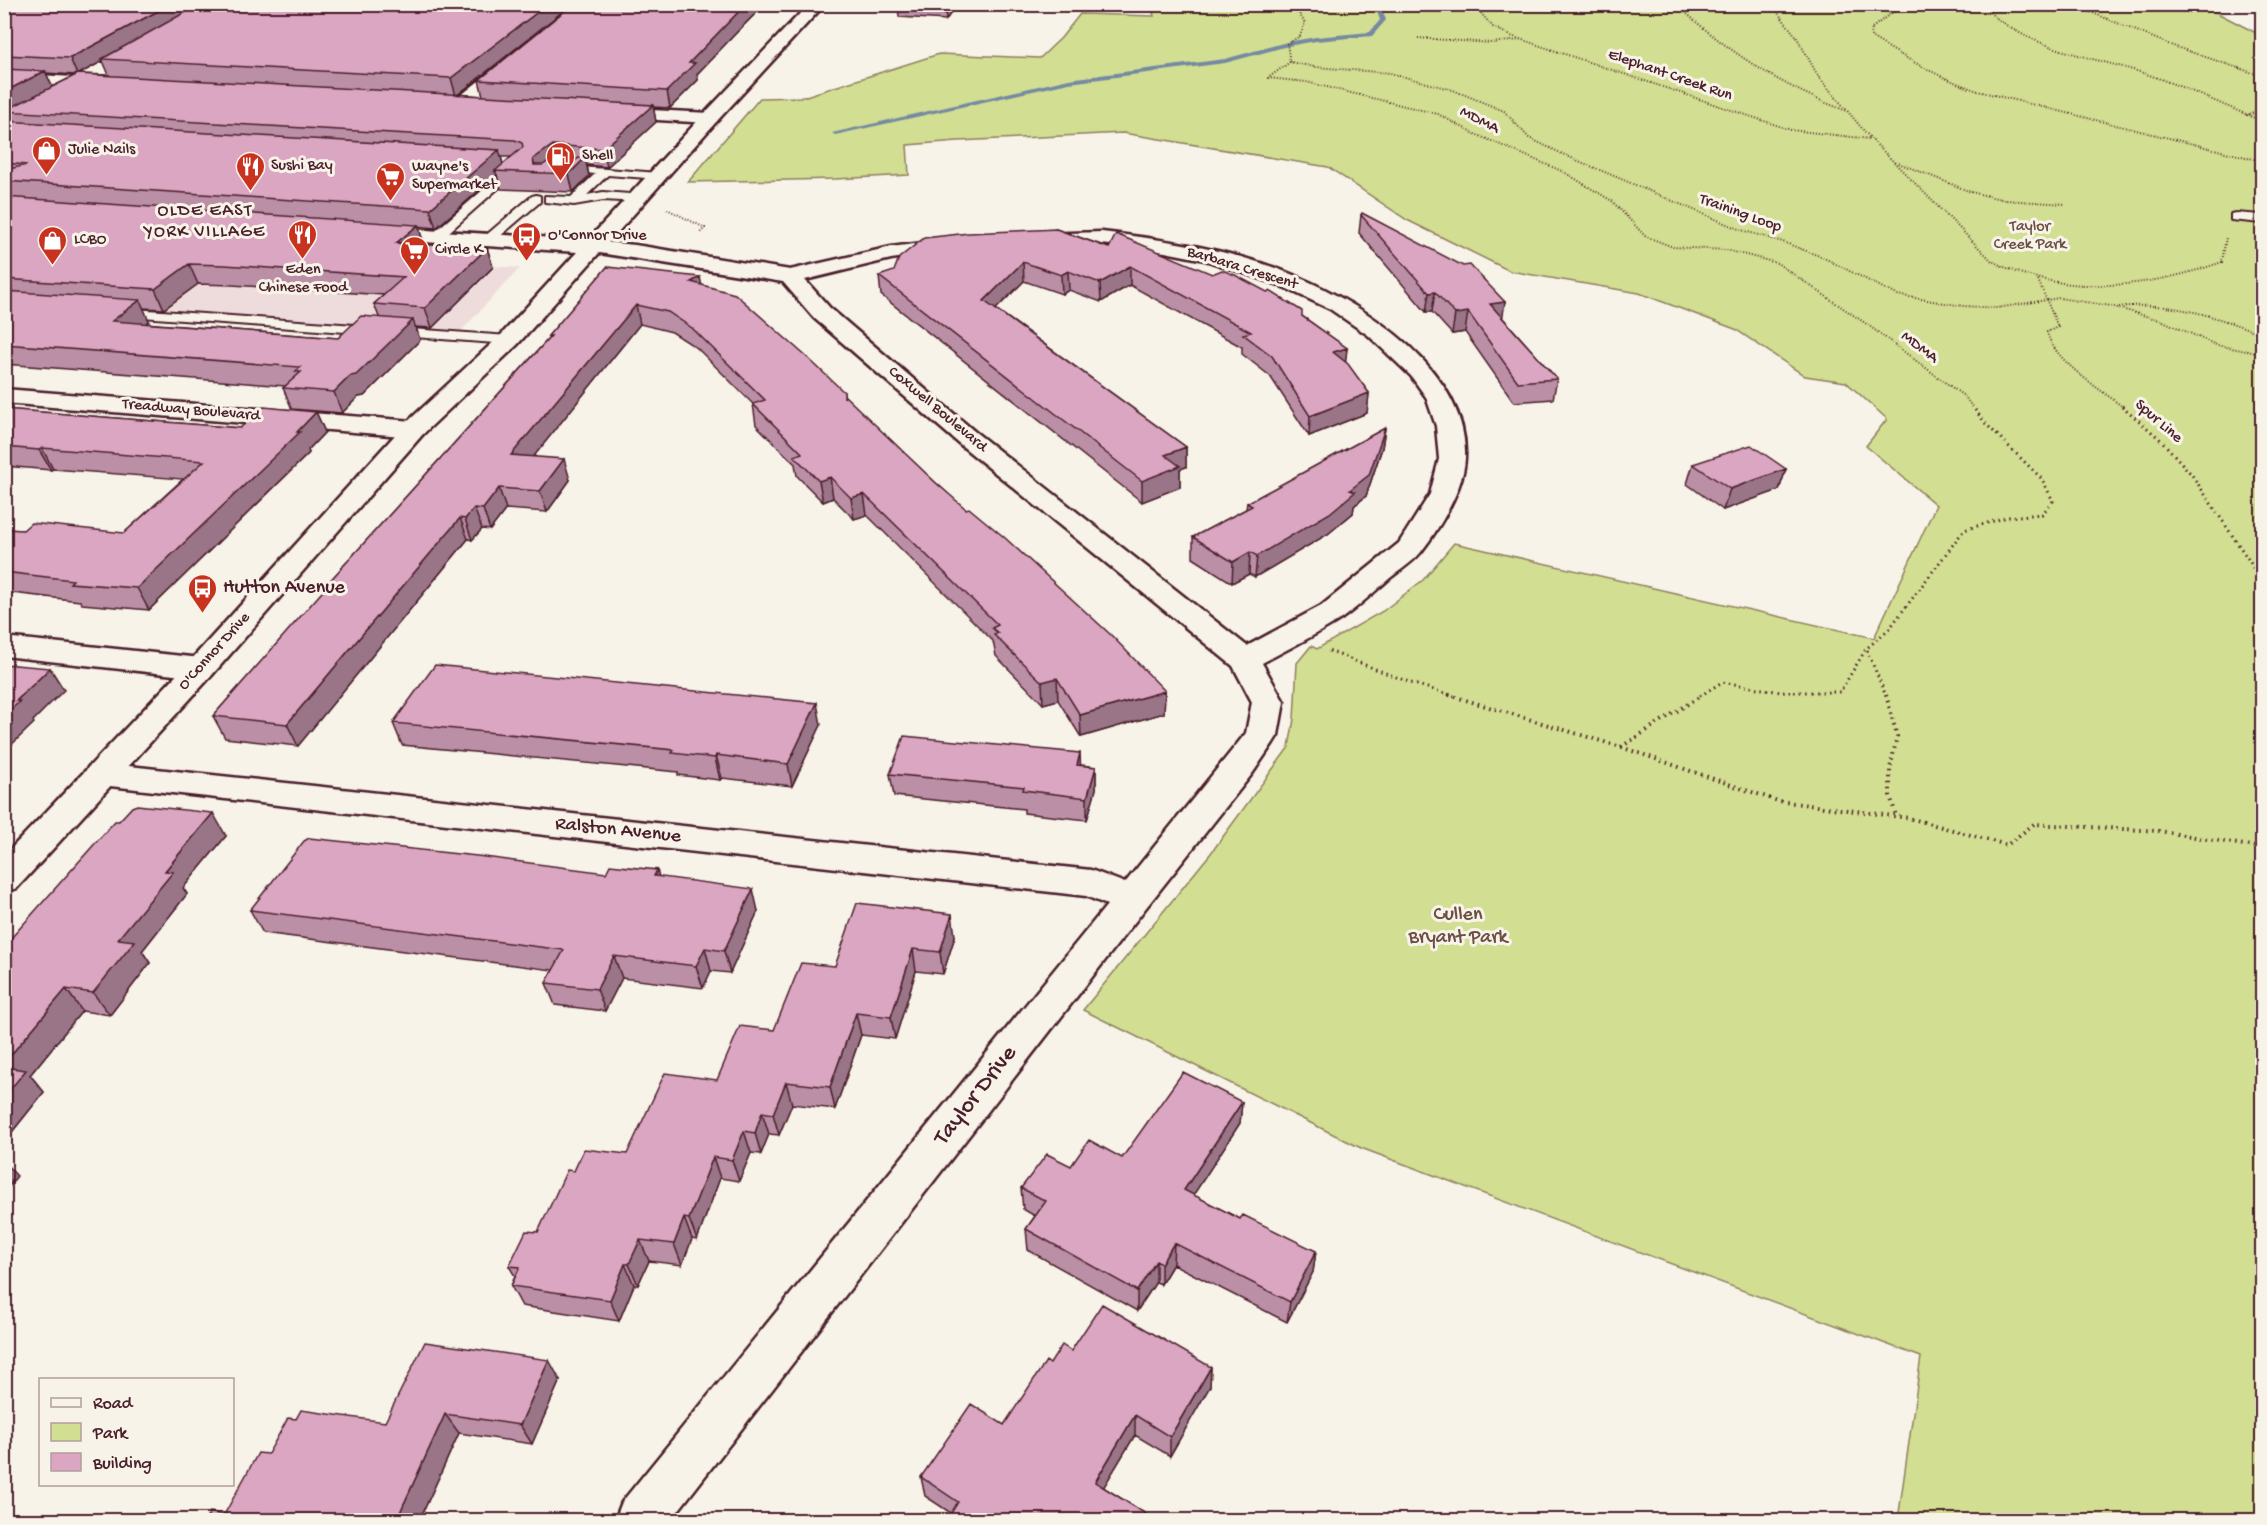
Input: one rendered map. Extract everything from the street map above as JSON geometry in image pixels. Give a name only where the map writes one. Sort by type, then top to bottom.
[{"type":"street","points":[[484,105],[455,104],[586,4]]},
{"type":"street","name":"O'Connor Drive","points":[[4,879],[201,668],[414,429],[509,340],[710,118],[818,4]]},
{"type":"street","points":[[55,97],[111,67]]},
{"type":"street","points":[[4,78],[128,85]]},
{"type":"street","points":[[598,112],[710,118]]},
{"type":"street","points":[[356,231],[646,252],[790,277],[891,253],[970,243]]},
{"type":"street","name":"Barbara Crescent","points":[[1014,241],[1102,238],[1165,246],[1210,255],[1287,280],[1338,304],[1376,330],[1420,371],[1438,397],[1449,426],[1452,459],[1443,494],[1410,548],[1331,612],[1245,660]]},
{"type":"street","name":"Coxwell Boulevard","points":[[790,277],[822,313],[965,436],[1245,660]]},
{"type":"street","name":"Treadway Boulevard","points":[[4,396],[414,429]]},
{"type":"street","points":[[4,646],[201,668]]},
{"type":"street","name":"Taylor Drive","points":[[640,1521],[1131,900],[1240,766],[1262,735],[1268,702],[1245,660]]},
{"type":"street","name":"Ralston Avenue","points":[[101,774],[1090,883],[1131,900]]},
{"type":"lane","points":[[436,237],[520,163],[508,163]]},
{"type":"lane","points":[[574,201],[605,171]]},
{"type":"lane","points":[[572,173],[605,171],[659,176]]},
{"type":"lane","points":[[488,240],[534,194],[553,195],[574,201],[603,196],[639,198]]},
{"type":"lane","points":[[2235,217],[2262,219]]},
{"type":"lane","points":[[110,311],[509,340]]},
{"type":"path","points":[[1290,62],[1287,44],[1300,36],[1305,23],[1293,4]]},
{"type":"path","name":"Elephant Creek Run","points":[[1473,4],[1493,27],[1524,40],[1791,130],[1871,139]]},
{"type":"path","points":[[1676,4],[1701,29],[1757,70],[1807,96],[1847,112]]},
{"type":"path","points":[[1771,4],[1796,36],[1818,76],[1847,112],[1892,161],[1992,261],[2006,270],[2038,280],[2104,285],[2161,280],[2222,262],[2227,239],[2223,228]]},
{"type":"path","points":[[1911,4],[1890,14],[1872,28],[1871,37],[1903,57],[1952,82],[2058,112],[2262,161]]},
{"type":"path","points":[[1981,4],[1994,18],[2032,40],[2161,79],[2262,121]]},
{"type":"path","points":[[2071,4],[2173,46],[2262,76]]},
{"type":"path","points":[[1418,38],[1491,43],[1524,40]]},
{"type":"path","name":"Training Loop","points":[[1290,62],[1315,67],[1390,73],[1453,90],[1504,111],[1529,138],[1567,156],[1741,230],[1783,242],[1822,257],[1897,295],[1963,306],[1997,308],[2059,298],[2116,308],[2163,321],[2216,345],[2262,354]]},
{"type":"path","name":"MDMA","points":[[1290,62],[1268,78],[1306,82],[1438,114],[1475,134],[1564,172],[1612,201],[1645,236],[1673,247],[1726,250],[1777,263],[1868,325],[1965,397],[1986,424],[2042,478],[2053,501],[2042,514],[2007,518],[1964,530],[1890,628],[1866,649],[1840,692],[1781,692],[1722,682],[1621,747]]},
{"type":"path","points":[[2246,115],[2262,111]]},
{"type":"path","points":[[1892,161],[1971,192],[2005,200],[2066,204]]},
{"type":"path","points":[[661,206],[705,228],[699,234]]},
{"type":"path","points":[[2038,280],[2047,300]]},
{"type":"path","name":"Spur Line","points":[[2047,300],[2058,327],[2047,332],[2047,338],[2090,381],[2159,437],[2176,454],[2195,477],[2224,525],[2247,555],[2262,587]]},
{"type":"path","points":[[2116,308],[2140,303],[2169,304],[2262,334]]},
{"type":"path","points":[[2262,630],[2260,635],[2262,651]]},
{"type":"path","points":[[1866,649],[1891,707],[1897,736],[1890,778],[1890,795],[1896,816]]},
{"type":"path","points":[[1326,650],[1414,684],[1621,747],[1778,801],[1896,816],[2007,845],[2034,824],[2159,831],[2262,848]]},
{"type":"shaded area","points":[[4,233],[520,268],[459,333],[5,296]]},
{"type":"green space","name":"Taylor Creek Park","points":[[2200,4],[2262,36],[2262,1520],[1898,1520],[1921,1357],[1361,1148],[1083,1010],[1211,853],[1289,747],[1294,719],[1297,663],[1311,646],[1317,649],[1383,611],[1423,580],[1454,543],[1874,638],[1936,505],[1866,446],[1887,419],[1846,382],[1805,376],[1735,329],[1639,293],[1510,271],[1407,220],[1328,167],[1123,133],[907,145],[909,175],[688,182],[760,98],[803,97],[939,54],[1040,58],[1061,38],[1080,14],[1154,16],[1151,5]]},
{"type":"building","points":[[4,4],[171,4],[70,58],[4,55]]},
{"type":"building","points":[[200,4],[548,4],[451,78],[102,59]]},
{"type":"building","points":[[573,4],[746,4],[689,63],[695,63],[667,91],[479,80]]},
{"type":"building","points":[[4,69],[45,71],[4,92]]},
{"type":"building","points":[[78,74],[653,105],[603,149],[553,145],[533,159],[534,165],[543,165],[556,156],[560,157],[556,162],[563,167],[579,158],[585,158],[569,174],[495,171],[523,147],[522,143],[515,140],[4,111]]},
{"type":"building","points":[[4,121],[499,150],[430,209],[4,181],[4,170],[27,165],[4,163]]},
{"type":"building","points":[[4,197],[418,225],[396,243],[487,248],[425,308],[374,304],[404,277],[189,264],[155,289],[4,279]]},
{"type":"building","points":[[1362,213],[1463,266],[1470,265],[1505,302],[1490,304],[1557,379],[1518,382],[1468,312],[1455,314],[1435,292],[1429,293],[1361,215]]},
{"type":"building","points":[[1056,229],[1109,248],[1116,234],[1212,274],[1222,270],[1267,292],[1270,291],[1302,311],[1302,316],[1347,348],[1333,352],[1348,364],[1369,393],[1310,416],[1272,356],[1243,334],[1251,332],[1130,266],[1100,283],[1068,271],[1061,275],[1023,262],[984,301],[1186,447],[1165,455],[1180,466],[1142,481],[879,276],[894,271],[899,258],[924,238],[969,233]]},
{"type":"building","points":[[607,267],[700,277],[691,282],[735,294],[809,359],[844,392],[844,398],[845,396],[935,482],[1004,537],[1111,635],[1165,691],[1080,715],[1057,678],[1042,682],[994,635],[998,633],[992,628],[998,625],[864,494],[851,498],[830,477],[819,481],[794,456],[802,453],[753,404],[765,400],[692,328],[668,312],[636,305],[511,455],[564,459],[540,491],[499,488],[483,509],[474,508],[465,519],[460,518],[287,724],[213,716],[329,584],[327,584],[551,336],[548,336]]},
{"type":"building","points":[[4,291],[140,300],[112,321],[338,338],[361,316],[413,320],[356,375],[350,376],[334,392],[283,388],[301,372],[295,372],[300,367],[4,344]]},
{"type":"building","points":[[264,407],[316,412],[297,432],[300,432],[137,588],[70,583],[73,580],[4,572],[4,529],[23,530],[31,523],[124,533],[204,461],[4,447],[4,409],[240,428]]},
{"type":"building","points":[[1385,428],[1369,475],[1350,490],[1355,492],[1330,513],[1257,556],[1250,552],[1233,562],[1193,537],[1252,506],[1247,503]]},
{"type":"building","points":[[1751,445],[1786,469],[1730,489],[1693,464]]},
{"type":"building","points":[[4,664],[50,668],[4,716]]},
{"type":"building","points":[[435,665],[817,703],[788,764],[716,755],[715,758],[672,753],[674,750],[393,723]]},
{"type":"building","points":[[904,736],[1080,753],[1077,765],[1096,767],[1087,798],[1023,790],[1024,787],[890,774]]},
{"type":"building","points":[[137,805],[213,813],[165,871],[173,872],[118,939],[135,941],[93,993],[66,989],[4,1063],[4,946],[115,821],[119,821],[132,807]]},
{"type":"building","points":[[309,838],[606,873],[610,865],[657,870],[654,876],[753,889],[724,951],[705,948],[696,966],[614,956],[597,989],[546,983],[564,950],[250,910],[304,841]]},
{"type":"building","points":[[857,903],[952,914],[940,952],[913,949],[891,1017],[856,1013],[830,1087],[786,1082],[773,1114],[762,1112],[755,1133],[744,1131],[732,1160],[713,1157],[689,1219],[684,1218],[674,1244],[640,1240],[629,1264],[625,1264],[610,1300],[511,1286],[520,1267],[509,1266],[526,1231],[538,1232],[567,1170],[574,1171],[584,1149],[627,1154],[665,1073],[717,1080],[740,1026],[774,1030],[801,963],[835,966]]},
{"type":"building","points":[[4,1067],[26,1070],[4,1097]]},
{"type":"building","points":[[1183,1072],[1242,1102],[1184,1190],[1240,1219],[1243,1215],[1316,1251],[1290,1302],[1174,1243],[1161,1264],[1156,1261],[1137,1291],[1026,1229],[1046,1201],[1021,1188],[1047,1154],[1071,1166],[1089,1140],[1122,1158]]},
{"type":"building","points":[[1102,1304],[1211,1367],[1170,1437],[1135,1415],[1095,1482],[1146,1514],[1142,1521],[946,1521],[958,1502],[921,1477],[971,1404],[1004,1425],[1046,1361],[1050,1364],[1062,1345],[1071,1351]]},
{"type":"building","points":[[425,1342],[549,1360],[520,1425],[445,1414],[396,1521],[205,1521],[210,1512],[224,1515],[258,1453],[268,1454],[288,1418],[296,1419],[301,1410],[385,1422]]},
{"type":"waterway","points":[[835,133],[1069,81],[1225,61],[1287,44],[1372,34],[1383,20],[1377,4]]},
{"type":"place","name":"Julie Nails","points":[[47,176]]},
{"type":"place","name":"Shell","points":[[561,182]]},
{"type":"place","name":"Sushi Bay","points":[[250,192]]},
{"type":"place","name":"Wayne's Supermarket","points":[[391,202]]},
{"type":"place","name":"Eden Chinese Food","points":[[303,260]]},
{"type":"place","name":"O'Connor Drive","points":[[527,262]]},
{"type":"place","name":"LCBO","points":[[53,266]]},
{"type":"place","name":"Circle K","points":[[414,276]]},
{"type":"place","name":"Hutton Avenue","points":[[202,614]]},
{"type":"district","name":"OLDE EAST YORK VILLAGE","points":[[205,221]]},
{"type":"park label","name":"Cullen Bryant Park","points":[[1458,926]]}]
